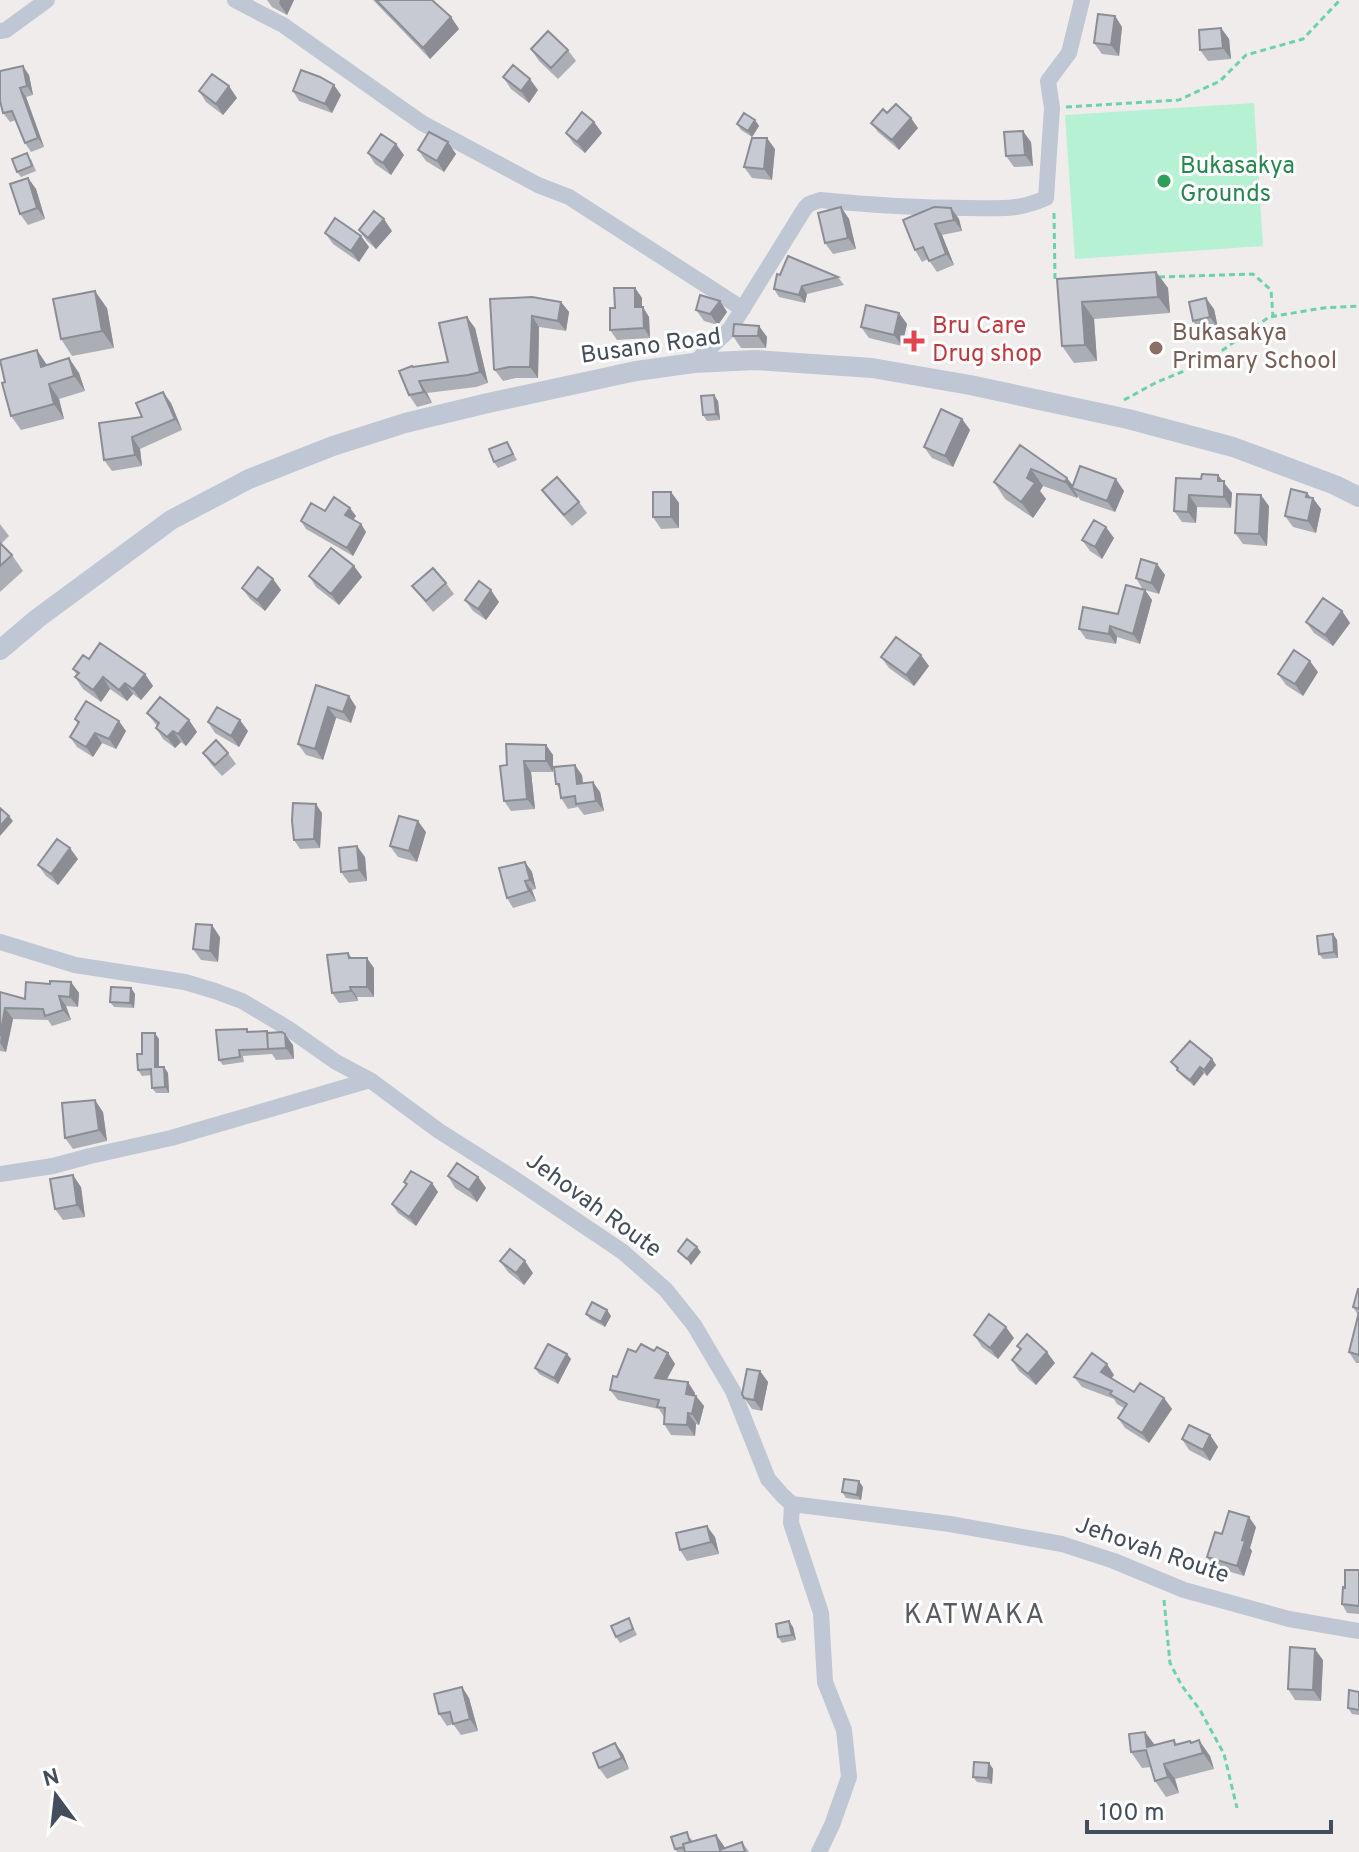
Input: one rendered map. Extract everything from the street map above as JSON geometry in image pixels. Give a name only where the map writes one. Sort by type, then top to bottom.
[{"type":"street","points":[[0,31],[6,30],[47,0]]},
{"type":"street","points":[[235,0],[283,25],[422,123],[538,185],[569,197],[743,309]]},
{"type":"street","points":[[694,363],[730,329],[795,224],[814,201],[942,209],[1008,209],[1027,206],[1046,198],[1052,108],[1048,81],[1069,53],[1082,0]]},
{"type":"street","name":"Busano Road","points":[[0,650],[38,618],[171,520],[249,479],[333,446],[405,423],[621,374],[694,363],[755,360],[872,368],[970,385],[1100,413],[1233,447],[1359,497]]},
{"type":"street","name":"Jehovah Route","points":[[0,942],[75,965],[185,982],[254,1008],[336,1062],[370,1080],[439,1131],[623,1252],[666,1290],[694,1325],[733,1391],[768,1479],[792,1504],[1041,1539],[1114,1561],[1184,1590],[1277,1616],[1359,1631]]},
{"type":"street","points":[[0,1174],[53,1166],[171,1138],[370,1080]]},
{"type":"street","points":[[792,1504],[791,1523],[821,1613],[825,1682],[844,1730],[849,1777],[819,1852]]},
{"type":"path","points":[[1052,108],[1179,100],[1220,81],[1246,55],[1303,39],[1340,0]]},
{"type":"path","points":[[1054,202],[1055,280],[1070,280]]},
{"type":"path","points":[[1146,277],[1253,274],[1271,290],[1273,316]]},
{"type":"path","points":[[1100,413],[1157,382],[1206,362],[1273,316],[1359,306]]},
{"type":"path","points":[[1161,1581],[1170,1663],[1224,1754],[1237,1808]]},
{"type":"green space","name":"Bukasakya Grounds","points":[[1254,103],[1263,246],[1075,259],[1065,115]]},
{"type":"building","points":[[376,0],[432,0],[451,17],[423,48]]},
{"type":"building","points":[[1098,14],[1115,16],[1111,45],[1094,43]]},
{"type":"building","points":[[1221,28],[1223,48],[1200,50],[1199,30]]},
{"type":"building","points":[[548,31],[568,50],[551,68],[531,49]]},
{"type":"building","points":[[513,65],[530,79],[521,91],[503,77]]},
{"type":"building","points":[[23,66],[27,86],[20,88],[38,138],[25,143],[12,111],[3,113],[0,101],[0,71]]},
{"type":"building","points":[[301,70],[334,85],[325,104],[293,91]]},
{"type":"building","points":[[212,74],[229,86],[216,104],[199,91]]},
{"type":"building","points":[[896,104],[911,118],[892,140],[871,123],[883,109],[887,113]]},
{"type":"building","points":[[582,112],[594,122],[577,142],[566,133]]},
{"type":"building","points":[[744,113],[755,120],[748,131],[737,124]]},
{"type":"building","points":[[1023,131],[1025,155],[1006,156],[1004,132]]},
{"type":"building","points":[[429,132],[448,142],[437,161],[418,150]]},
{"type":"building","points":[[381,134],[396,144],[383,163],[368,153]]},
{"type":"building","points":[[752,138],[767,138],[764,169],[744,167]]},
{"type":"building","points":[[27,153],[32,166],[17,172],[12,159]]},
{"type":"building","points":[[28,178],[37,208],[20,214],[10,184]]},
{"type":"building","points":[[841,207],[848,238],[825,243],[818,213]]},
{"type":"building","points":[[934,207],[951,208],[954,220],[935,224],[946,254],[929,261],[923,247],[915,250],[903,220]]},
{"type":"building","points":[[374,211],[384,219],[368,238],[359,230]]},
{"type":"building","points":[[335,218],[361,236],[351,251],[325,233]]},
{"type":"building","points":[[788,256],[838,277],[802,286],[799,295],[774,289],[777,274],[780,275]]},
{"type":"building","points":[[1156,272],[1158,297],[1082,302],[1085,345],[1062,346],[1057,279]]},
{"type":"building","points":[[614,288],[635,288],[635,307],[643,307],[644,328],[610,330],[610,308],[615,308]]},
{"type":"building","points":[[95,291],[102,331],[61,339],[53,299]]},
{"type":"building","points":[[700,295],[720,301],[710,314],[696,310]]},
{"type":"building","points":[[532,297],[561,302],[558,321],[532,316],[530,367],[495,370],[490,299]]},
{"type":"building","points":[[1206,298],[1210,317],[1193,321],[1189,302]]},
{"type":"building","points":[[866,305],[899,313],[894,335],[861,327]]},
{"type":"building","points":[[467,317],[480,372],[419,381],[424,392],[409,395],[399,371],[412,366],[448,362],[439,323]]},
{"type":"building","points":[[734,324],[759,326],[758,336],[733,336]]},
{"type":"building","points":[[37,350],[41,367],[69,358],[74,376],[49,384],[54,404],[11,416],[2,383],[5,382],[0,360]]},
{"type":"building","points":[[163,392],[175,419],[132,437],[135,455],[104,460],[99,423],[142,417],[136,403]]},
{"type":"building","points":[[714,395],[716,414],[703,415],[701,396]]},
{"type":"building","points":[[941,409],[962,419],[945,456],[924,447]]},
{"type":"building","points":[[507,442],[513,454],[494,462],[489,449]]},
{"type":"building","points":[[1020,445],[1067,478],[1065,482],[1031,469],[1027,478],[1035,483],[1021,502],[994,482]]},
{"type":"building","points":[[1080,466],[1116,479],[1107,501],[1072,488]]},
{"type":"building","points":[[1202,474],[1218,475],[1218,481],[1224,481],[1224,497],[1189,495],[1188,512],[1174,511],[1176,478],[1201,479]]},
{"type":"building","points":[[557,477],[579,502],[564,515],[542,490]]},
{"type":"building","points":[[1291,489],[1313,498],[1308,521],[1285,516]]},
{"type":"building","points":[[653,492],[671,492],[671,517],[653,517]]},
{"type":"building","points":[[1237,494],[1261,495],[1259,534],[1235,533]]},
{"type":"building","points":[[334,497],[350,508],[345,515],[361,524],[347,548],[301,521],[311,503],[325,511]]},
{"type":"building","points":[[1094,520],[1106,527],[1095,547],[1082,540]]},
{"type":"building","points":[[0,543],[12,555],[0,566]]},
{"type":"building","points":[[331,548],[354,566],[331,594],[309,576]]},
{"type":"building","points":[[1141,559],[1157,564],[1151,583],[1136,578]]},
{"type":"building","points":[[258,567],[273,579],[257,600],[242,588]]},
{"type":"building","points":[[433,568],[446,583],[426,601],[412,586]]},
{"type":"building","points":[[479,581],[491,590],[478,609],[465,600]]},
{"type":"building","points":[[1126,585],[1145,590],[1133,634],[1110,626],[1109,634],[1079,629],[1083,607],[1118,614]]},
{"type":"building","points":[[1323,598],[1342,611],[1325,635],[1306,622]]},
{"type":"building","points":[[896,637],[921,655],[906,675],[881,657]]},
{"type":"building","points":[[100,643],[145,674],[133,689],[125,683],[119,690],[103,677],[93,690],[75,677],[79,673],[73,669],[83,655],[89,659]]},
{"type":"building","points":[[1294,650],[1310,661],[1295,684],[1278,674]]},
{"type":"building","points":[[316,685],[349,696],[343,712],[328,707],[315,749],[298,744]]},
{"type":"building","points":[[160,697],[189,720],[178,734],[173,731],[167,737],[156,728],[159,723],[147,713]]},
{"type":"building","points":[[86,701],[119,721],[109,739],[95,733],[86,747],[70,737],[79,722],[75,719]]},
{"type":"building","points":[[217,707],[240,720],[231,736],[208,722]]},
{"type":"building","points":[[216,740],[228,753],[215,765],[203,753]]},
{"type":"building","points":[[506,744],[546,745],[546,761],[524,761],[527,799],[504,801],[500,766],[507,765]]},
{"type":"building","points":[[575,765],[577,784],[593,782],[596,801],[576,804],[575,796],[561,798],[554,767]]},
{"type":"building","points":[[293,803],[316,804],[314,839],[294,840]]},
{"type":"building","points":[[0,808],[9,816],[0,826]]},
{"type":"building","points":[[399,816],[418,821],[409,851],[390,846]]},
{"type":"building","points":[[57,839],[70,848],[51,874],[38,865]]},
{"type":"building","points":[[357,846],[359,870],[341,872],[339,848]]},
{"type":"building","points":[[525,862],[530,880],[525,881],[529,891],[507,898],[499,868]]},
{"type":"building","points":[[196,924],[212,925],[210,951],[193,949]]},
{"type":"building","points":[[1333,934],[1334,952],[1319,954],[1317,936]]},
{"type":"building","points":[[348,953],[349,958],[367,958],[367,987],[350,987],[351,991],[332,993],[327,955]]},
{"type":"building","points":[[50,981],[71,982],[70,997],[59,996],[63,1010],[45,1016],[43,1009],[5,1008],[0,1036],[0,992],[25,999],[26,982],[50,984]]},
{"type":"building","points":[[111,987],[131,988],[130,1003],[110,1002]]},
{"type":"building","points":[[247,1029],[247,1032],[267,1031],[268,1049],[239,1050],[240,1057],[219,1060],[216,1030]]},
{"type":"building","points":[[142,1033],[155,1033],[155,1067],[164,1067],[165,1087],[152,1088],[151,1069],[138,1070],[137,1054],[142,1054]]},
{"type":"building","points":[[267,1033],[285,1034],[286,1048],[268,1049]]},
{"type":"building","points":[[1190,1041],[1212,1059],[1204,1070],[1200,1067],[1190,1080],[1171,1062]]},
{"type":"building","points":[[95,1100],[99,1130],[65,1138],[62,1103]]},
{"type":"building","points":[[457,1163],[478,1177],[469,1190],[448,1176]]},
{"type":"building","points":[[411,1171],[432,1183],[409,1217],[392,1204],[407,1184],[404,1182]]},
{"type":"building","points":[[73,1175],[77,1205],[55,1209],[50,1179]]},
{"type":"building","points":[[687,1239],[697,1247],[687,1259],[678,1251]]},
{"type":"building","points":[[510,1249],[525,1261],[516,1273],[500,1261]]},
{"type":"building","points":[[1359,1289],[1359,1309],[1353,1307]]},
{"type":"building","points":[[592,1302],[607,1310],[601,1322],[586,1314]]},
{"type":"building","points":[[1359,1312],[1359,1355],[1349,1352]]},
{"type":"building","points":[[989,1314],[1006,1327],[990,1348],[974,1335]]},
{"type":"building","points":[[1027,1334],[1047,1352],[1028,1374],[1012,1360],[1021,1349],[1017,1346]]},
{"type":"building","points":[[548,1344],[567,1354],[554,1378],[535,1368]]},
{"type":"building","points":[[641,1344],[654,1351],[657,1347],[668,1353],[655,1378],[688,1382],[686,1394],[696,1396],[692,1414],[688,1413],[687,1425],[664,1424],[665,1408],[657,1407],[659,1400],[610,1390],[613,1376],[617,1377],[628,1349],[636,1352]]},
{"type":"building","points":[[1092,1353],[1107,1364],[1101,1372],[1134,1392],[1140,1383],[1164,1398],[1142,1433],[1118,1418],[1127,1404],[1110,1394],[1112,1391],[1074,1377]]},
{"type":"building","points":[[747,1369],[760,1371],[754,1400],[744,1398],[742,1394]]},
{"type":"building","points":[[1189,1425],[1210,1435],[1203,1450],[1182,1439]]},
{"type":"building","points":[[844,1479],[859,1481],[857,1495],[842,1492]]},
{"type":"building","points":[[1229,1511],[1249,1517],[1237,1566],[1207,1557],[1215,1532],[1222,1534]]},
{"type":"building","points":[[707,1526],[711,1542],[680,1550],[676,1533]]},
{"type":"building","points":[[1345,1570],[1359,1570],[1359,1606],[1342,1604]]},
{"type":"building","points":[[629,1618],[633,1629],[616,1637],[611,1626]]},
{"type":"building","points":[[789,1621],[792,1635],[778,1637],[776,1624]]},
{"type":"building","points":[[1290,1647],[1315,1649],[1313,1690],[1288,1689]]},
{"type":"building","points":[[462,1687],[470,1719],[453,1724],[450,1712],[439,1714],[434,1694]]},
{"type":"building","points":[[1349,1690],[1359,1692],[1359,1710],[1348,1708]]},
{"type":"building","points":[[1145,1732],[1147,1747],[1174,1740],[1175,1745],[1199,1740],[1203,1753],[1164,1764],[1168,1777],[1155,1781],[1146,1750],[1131,1752],[1129,1734]]},
{"type":"building","points":[[615,1743],[622,1758],[599,1768],[593,1753]]},
{"type":"building","points":[[974,1762],[989,1763],[988,1778],[973,1777]]},
{"type":"building","points":[[687,1832],[690,1842],[675,1849],[671,1837]]},
{"type":"building","points":[[716,1835],[720,1850],[742,1842],[745,1852],[685,1852],[683,1844]]},
{"type":"place","name":"Bukasakya Grounds","points":[[1164,181]]},
{"type":"place","name":"Bru Care Drug shop","points":[[914,341]]},
{"type":"place","name":"Bukasakya Primary School","points":[[1156,348]]},
{"type":"district","name":"KATWAKA","points":[[975,1616]]}]
